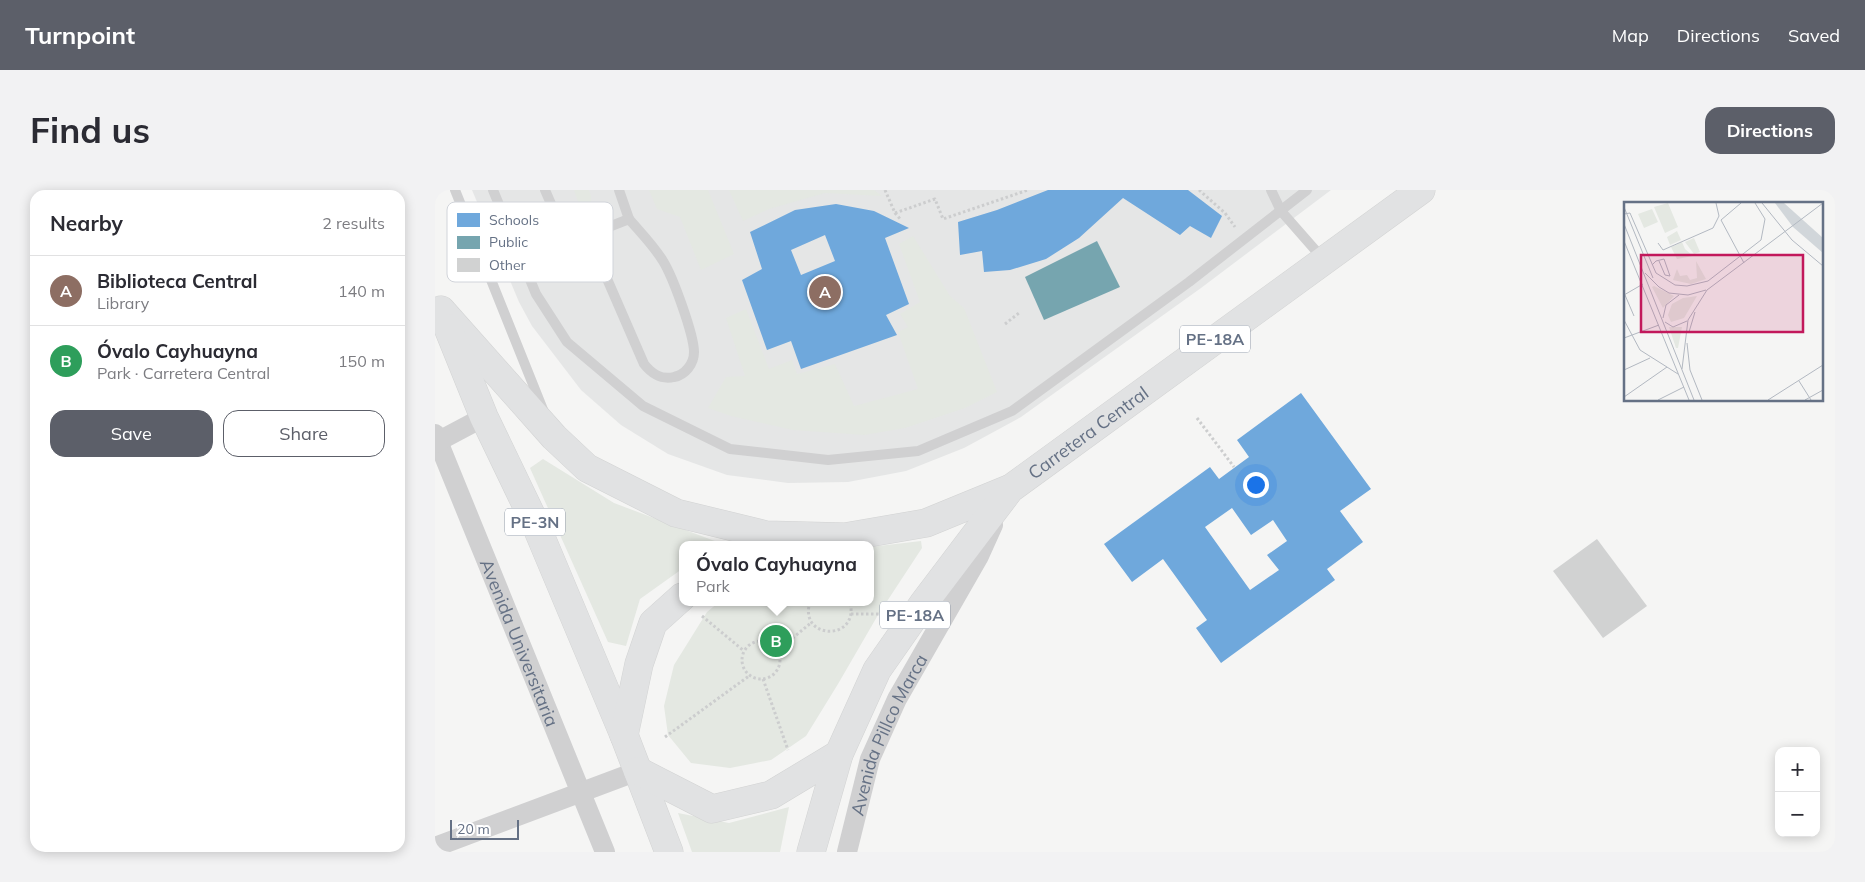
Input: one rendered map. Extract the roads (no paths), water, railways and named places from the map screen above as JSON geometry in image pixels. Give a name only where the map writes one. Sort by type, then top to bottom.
[{"type":"highway","name":"Carretera Central","points":[[811,852],[839,754],[877,670],[923,604],[1010,489],[1421,190]]},
{"type":"highway","points":[[438,303],[554,437],[587,468],[676,513],[758,540]]},
{"type":"highway","name":"PE-3N","points":[[438,303],[484,417],[535,522],[638,770],[669,852]]},
{"type":"highway","name":"PE-18A","points":[[758,540],[845,537],[927,523],[1010,489]]},
{"type":"highway","points":[[624,736],[639,664],[653,624],[679,600]]},
{"type":"highway","points":[[638,770],[712,809],[771,794],[839,754]]},
{"type":"street","points":[[436,440],[484,417]]},
{"type":"street","name":"Avenida Universitaria","points":[[436,440],[605,852]]},
{"type":"street","name":"Avenida Pillco Marca","points":[[847,852],[870,759],[897,698],[979,556],[1010,489]]},
{"type":"street","points":[[435,847],[638,770]]},
{"type":"lane","points":[[455,190],[460,202]]},
{"type":"lane","points":[[493,190],[498,202]]},
{"type":"lane","points":[[545,190],[550,202]]},
{"type":"lane","points":[[609,282],[644,364],[651,373],[664,378],[676,377],[690,367],[694,354],[693,344],[677,291],[656,250],[629,219],[619,190]]},
{"type":"lane","points":[[1271,190],[1281,211],[1324,260]]},
{"type":"lane","points":[[531,282],[536,294],[567,342],[643,406],[731,449],[828,460],[918,451],[1012,410],[1189,282],[1307,190]]},
{"type":"lane","points":[[613,225],[629,219]]},
{"type":"lane","points":[[492,282],[554,437]]},
{"type":"place","name":"Biblioteca Central","points":[[825,292]]},
{"type":"place","name":"Óvalo Cayhuayna","points":[[776,641]]}]
